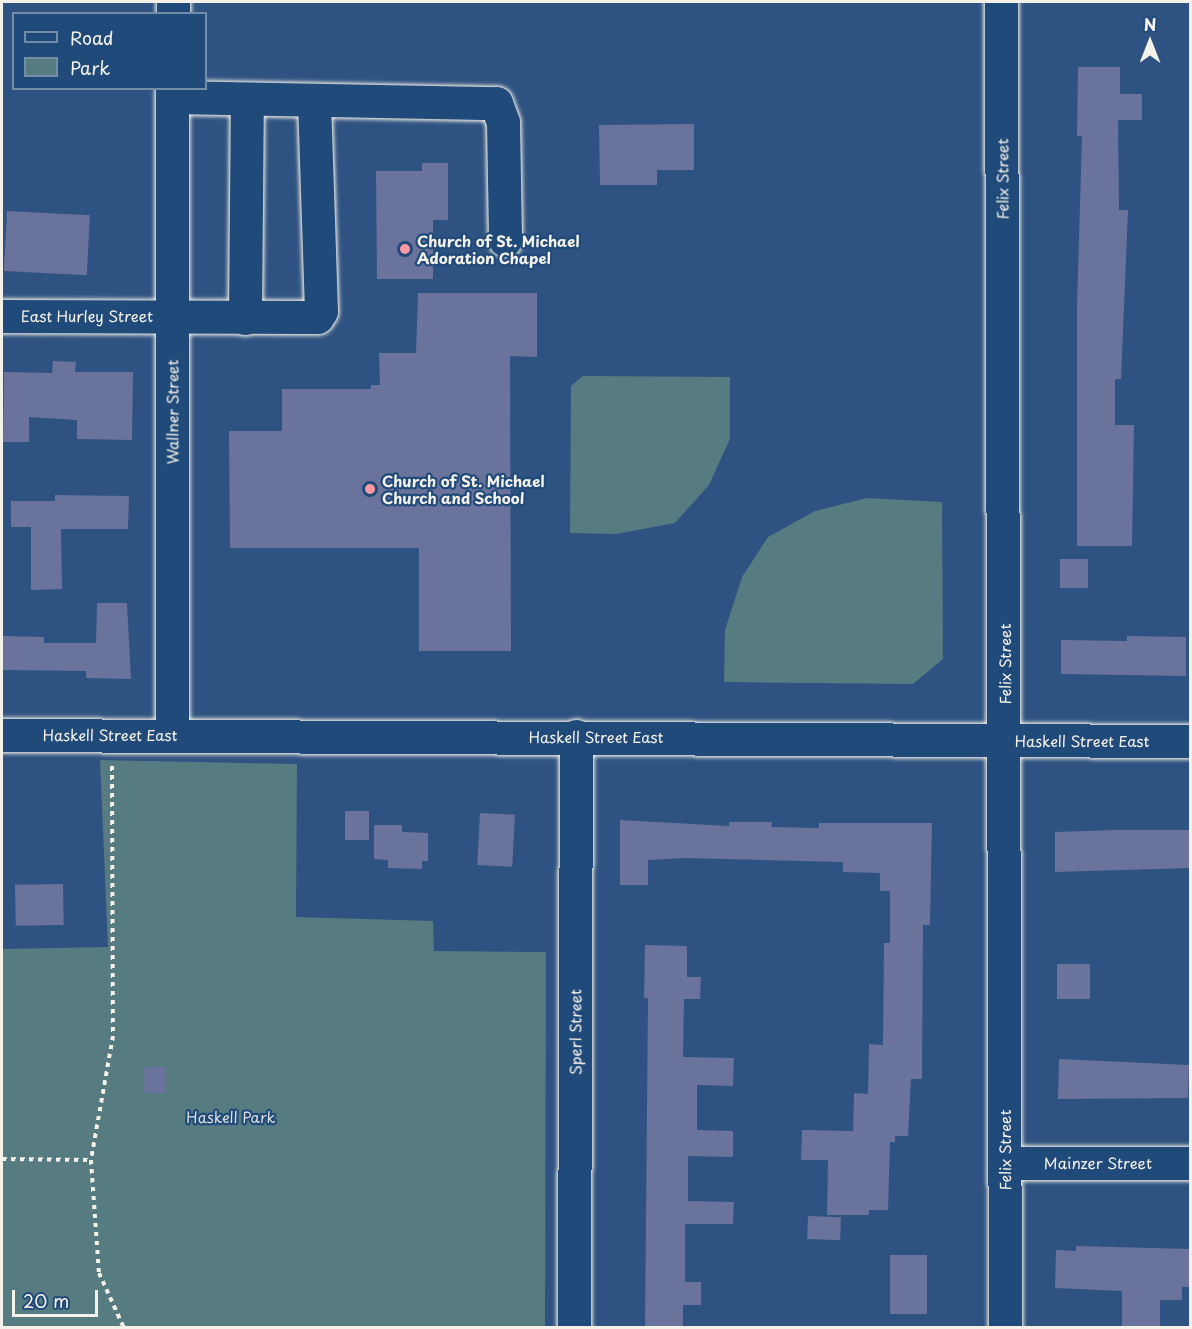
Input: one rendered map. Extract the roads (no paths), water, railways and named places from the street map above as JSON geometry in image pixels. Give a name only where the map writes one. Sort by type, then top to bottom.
[{"type":"street","name":"Felix Street","points":[[1001,2],[1006,741],[1005,1328]]},
{"type":"street","points":[[172,93],[247,99],[496,103],[503,122],[505,240]]},
{"type":"street","name":"Wallner Street","points":[[172,93],[172,735]]},
{"type":"street","points":[[245,318],[247,99]]},
{"type":"street","name":"East Hurley Street","points":[[2,316],[310,320],[321,312],[314,100]]},
{"type":"street","name":"Haskell Street East","points":[[2,735],[576,736],[1191,741]]},
{"type":"street","name":"Sperl Street","points":[[574,1328],[576,736]]},
{"type":"street","name":"Mainzer Street","points":[[1005,1163],[1191,1163]]},
{"type":"place","name":"Church of St. Michael Adoration Chapel","points":[[405,249]]},
{"type":"place","name":"Church of St. Michael Church and School","points":[[370,489]]},
{"type":"park label","name":"Haskell Park","points":[[231,1117]]}]
